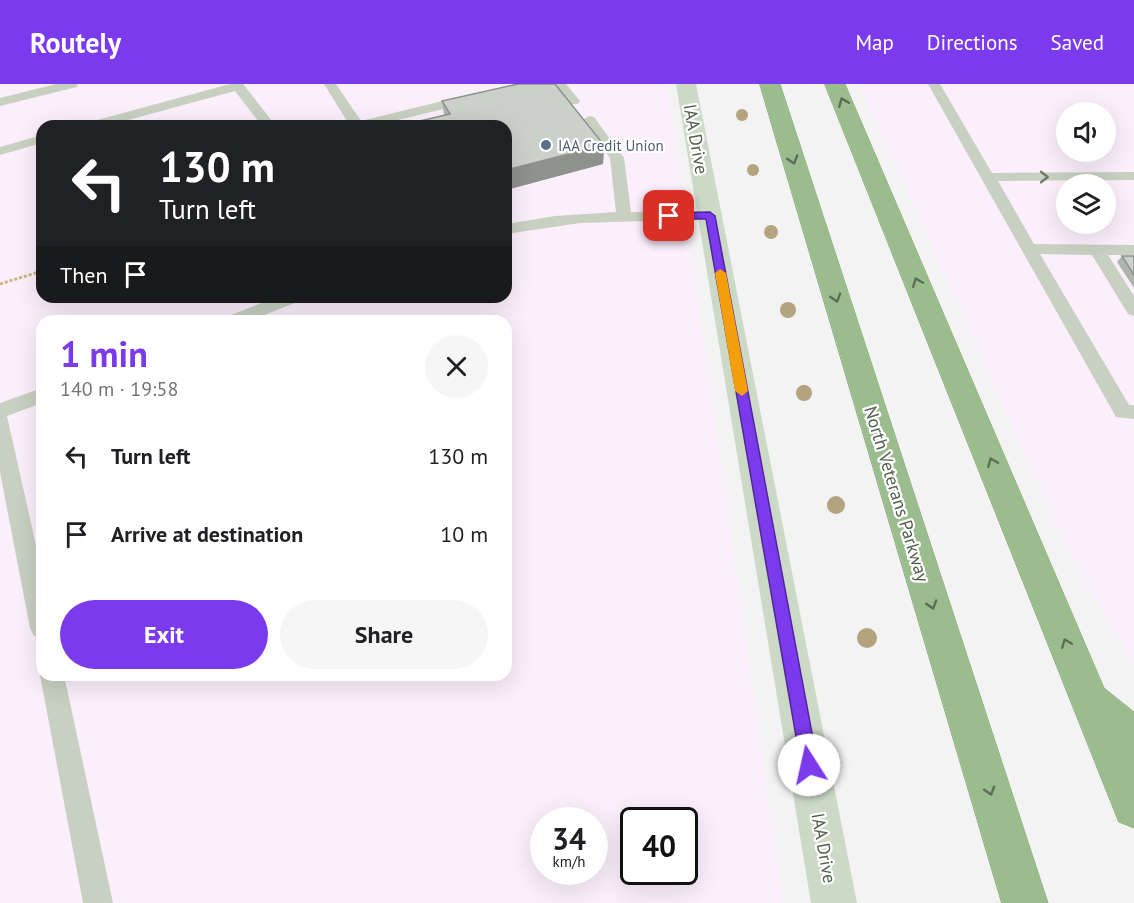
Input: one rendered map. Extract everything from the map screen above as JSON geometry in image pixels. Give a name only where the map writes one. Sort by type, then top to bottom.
[{"type":"highway","name":"North Veterans Parkway","points":[[770,84],[1025,903]]},
{"type":"highway","points":[[836,84],[1134,807]]},
{"type":"highway","points":[[1088,697],[1134,740]]},
{"type":"street","name":"IAA Drive","points":[[686,84],[834,903]]},
{"type":"lane","points":[[0,102],[72,84]]},
{"type":"lane","points":[[330,84],[354,120]]},
{"type":"lane","points":[[559,84],[573,102]]},
{"type":"lane","points":[[934,84],[1123,412],[1134,412]]},
{"type":"lane","points":[[112,120],[237,85],[264,120]]},
{"type":"lane","points":[[383,120],[485,95]]},
{"type":"lane","points":[[589,120],[617,158],[624,218]]},
{"type":"lane","points":[[0,151],[36,142]]},
{"type":"lane","points":[[986,177],[1134,176]]},
{"type":"lane","points":[[512,227],[525,224],[624,218],[710,216]]},
{"type":"lane","points":[[1029,249],[1134,250]]},
{"type":"lane","points":[[1097,250],[1134,310]]},
{"type":"lane","points":[[248,315],[278,303]]},
{"type":"lane","points":[[0,411],[36,397]]},
{"type":"lane","points":[[0,422],[36,599]]},
{"type":"lane","points":[[52,681],[98,903]]},
{"type":"path","points":[[0,284],[36,273]]},
{"type":"shaded area","points":[[0,84],[667,84],[783,903],[0,903]]},
{"type":"shaded area","points":[[859,84],[1134,84],[1134,666],[1068,549]]},
{"type":"building","name":"IAA Credit Union","points":[[518,84],[555,84],[604,145],[512,168],[512,120],[424,120],[450,114],[442,101]]},
{"type":"building","points":[[1122,256],[1134,256],[1134,275]]},
{"type":"slow traffic","points":[[720,273],[742,391]]},
{"type":"place","name":"IAA Credit Union","points":[[546,145]]},
{"type":"route","points":[[669,216],[710,216],[809,765]]}]
